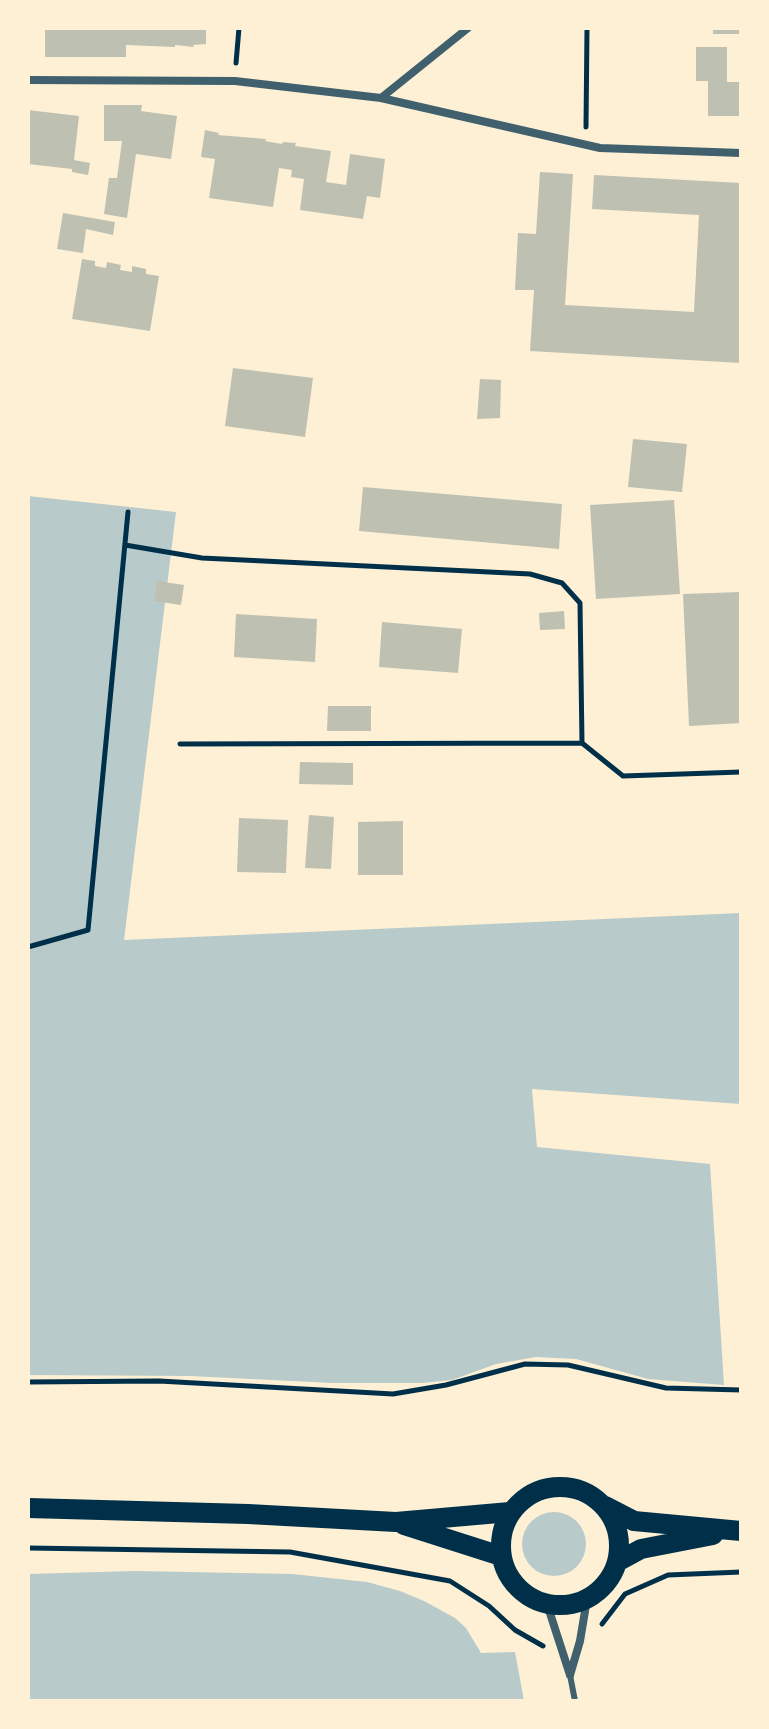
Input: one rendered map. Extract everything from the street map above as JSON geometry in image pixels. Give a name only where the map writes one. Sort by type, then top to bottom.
[{"type":"main road","points":[[602,1504],[614,1521],[619,1542],[617,1562],[611,1577],[600,1590],[587,1599],[567,1605],[547,1604],[530,1598],[516,1587],[506,1573],[501,1556],[501,1533],[510,1512],[525,1497],[545,1488],[565,1487],[585,1492],[634,1521],[739,1531]]},
{"type":"main road","points":[[28,1508],[233,1513],[396,1522],[510,1512]]},
{"type":"main road","points":[[396,1522],[501,1556]]},
{"type":"main road","points":[[617,1562],[641,1549],[739,1531]]},
{"type":"street","points":[[381,98],[468,28]]},
{"type":"street","points":[[28,80],[235,81],[381,98],[600,148],[741,153]]},
{"type":"street","points":[[570,1675],[587,1599]]},
{"type":"street","points":[[547,1604],[570,1675]]},
{"type":"lane","points":[[570,1675],[575,1701]]},
{"type":"path","points":[[235,81],[239,28]]},
{"type":"path","points":[[586,144],[587,28]]},
{"type":"path","points":[[28,947],[88,930],[128,512]]},
{"type":"path","points":[[125,545],[202,558],[530,574],[562,583],[580,603],[582,743]]},
{"type":"path","points":[[180,744],[582,743],[623,776],[741,772]]},
{"type":"path","points":[[28,1382],[159,1381],[393,1394],[446,1385],[525,1364],[568,1365],[666,1388],[741,1390]]},
{"type":"path","points":[[28,1548],[290,1552],[450,1581],[467,1589],[515,1630],[540,1646],[561,1646]]},
{"type":"path","points":[[580,1641],[596,1632],[625,1594],[668,1575],[741,1572]]},
{"type":"shaded area","points":[[28,496],[176,512],[124,940],[741,913],[741,1104],[532,1089],[537,1147],[710,1164],[724,1385],[648,1379],[576,1359],[536,1357],[496,1364],[452,1380],[422,1383],[28,1375]]},
{"type":"shaded area","points":[[548,1512],[560,1512],[577,1521],[584,1532],[584,1556],[577,1567],[560,1576],[548,1576],[536,1571],[527,1562],[522,1550],[522,1538],[527,1526],[536,1517]]},
{"type":"shaded area","points":[[135,1571],[292,1574],[367,1582],[400,1591],[455,1618],[466,1628],[481,1653],[515,1652],[524,1701],[28,1701],[28,1574]]},
{"type":"building","points":[[45,28],[206,28],[206,44],[194,47],[126,45],[126,57],[45,57]]},
{"type":"building","points":[[713,28],[741,28],[741,34],[713,34]]},
{"type":"building","points":[[696,47],[727,47],[727,82],[741,82],[739,116],[708,116],[708,81],[696,81]]},
{"type":"building","points":[[104,105],[142,105],[141,111],[177,116],[171,159],[136,154],[127,218],[104,214],[109,178],[117,178],[122,141],[104,141]]},
{"type":"building","points":[[28,110],[79,116],[74,160],[90,163],[88,175],[72,172],[72,169],[28,164]]},
{"type":"building","points":[[205,130],[218,135],[266,139],[282,144],[296,143],[295,146],[331,151],[326,182],[346,185],[350,154],[385,159],[380,198],[367,196],[363,219],[300,210],[304,179],[291,177],[292,170],[279,168],[273,207],[209,198],[215,159],[201,157]]},
{"type":"building","points":[[540,172],[573,174],[565,305],[694,312],[699,215],[592,209],[594,175],[741,183],[741,363],[530,351],[534,290],[515,290],[518,233],[536,234]]},
{"type":"building","points":[[63,213],[115,222],[113,235],[86,229],[83,253],[57,249]]},
{"type":"building","points":[[82,259],[95,261],[95,266],[106,268],[107,262],[121,265],[120,270],[132,272],[132,266],[146,269],[146,274],[159,276],[150,331],[72,319]]},
{"type":"building","points":[[233,368],[313,378],[305,437],[225,426]]},
{"type":"building","points":[[480,379],[501,380],[500,418],[477,419]]},
{"type":"building","points":[[633,439],[687,444],[682,492],[628,487]]},
{"type":"building","points":[[363,487],[562,504],[559,549],[359,531]]},
{"type":"building","points":[[674,500],[680,594],[596,599],[590,505]]},
{"type":"building","points":[[157,581],[184,585],[181,605],[154,601]]},
{"type":"building","points":[[741,592],[741,723],[689,726],[683,594]]},
{"type":"building","points":[[564,611],[565,629],[540,630],[539,613]]},
{"type":"building","points":[[236,614],[317,619],[315,662],[234,657]]},
{"type":"building","points":[[382,622],[462,629],[458,673],[379,667]]},
{"type":"building","points":[[328,706],[371,706],[371,731],[327,731]]},
{"type":"building","points":[[300,762],[353,763],[353,785],[299,784]]},
{"type":"building","points":[[309,815],[334,817],[331,869],[305,868]]},
{"type":"building","points":[[239,818],[288,820],[286,873],[237,872]]},
{"type":"building","points":[[403,821],[403,875],[358,875],[358,822]]}]
